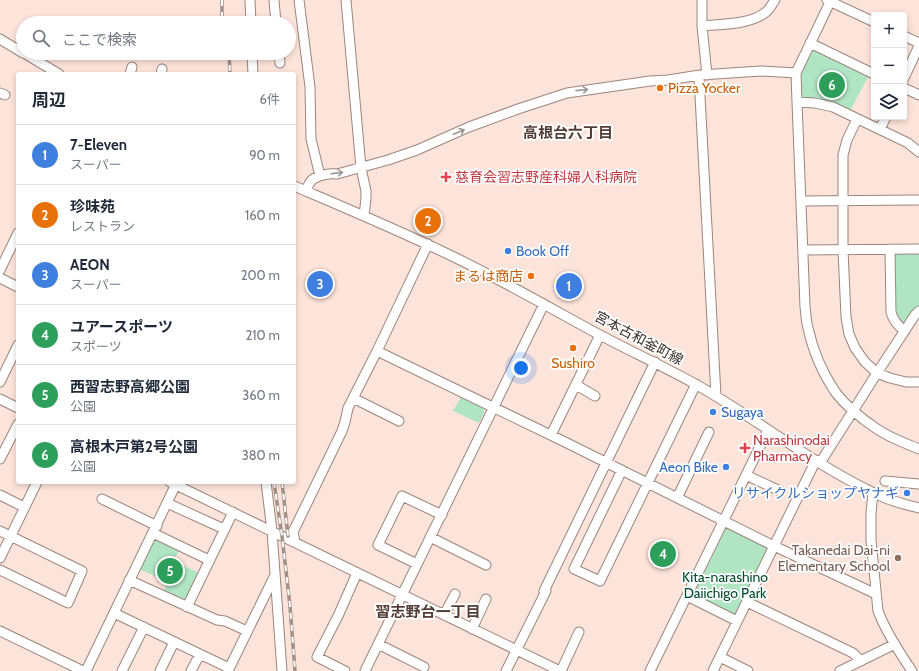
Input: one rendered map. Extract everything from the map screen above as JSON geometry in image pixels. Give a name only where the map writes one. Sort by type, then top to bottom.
[{"type":"street","points":[[250,0],[250,16]]},
{"type":"street","points":[[274,0],[275,16]]},
{"type":"street","points":[[299,0],[310,87],[311,139],[320,176]]},
{"type":"street","points":[[346,0],[361,168],[366,192],[364,216]]},
{"type":"street","points":[[702,0],[704,75]]},
{"type":"street","points":[[702,26],[746,22],[765,13],[775,0]]},
{"type":"street","points":[[871,21],[829,0],[796,73],[805,307],[814,351],[824,373],[836,393],[853,411],[878,430],[919,449]]},
{"type":"street","points":[[907,37],[919,43]]},
{"type":"street","points":[[0,40],[16,49]]},
{"type":"street","points":[[810,43],[871,73]]},
{"type":"street","points":[[907,72],[919,46]]},
{"type":"street","points":[[35,60],[56,72]]},
{"type":"street","points":[[252,60],[253,72]]},
{"type":"street","points":[[306,191],[312,180],[320,176],[337,174],[388,160],[417,150],[470,127],[518,109],[567,93],[704,75],[760,71],[796,73]]},
{"type":"street","points":[[704,75],[698,79],[716,396]]},
{"type":"street","points":[[907,89],[919,95]]},
{"type":"street","points":[[797,102],[815,103],[833,108],[908,143],[919,152]]},
{"type":"street","points":[[857,119],[842,155],[843,250],[846,317],[849,334],[855,348],[864,362],[877,373],[906,382],[919,382]]},
{"type":"street","points":[[880,129],[884,120]]},
{"type":"street","name":"宮本古和釜町線","points":[[296,187],[428,244],[489,274],[600,335],[696,384],[818,462],[873,493],[919,508]]},
{"type":"street","points":[[801,201],[919,200]]},
{"type":"street","points":[[0,270],[16,237]]},
{"type":"street","points":[[294,542],[293,532],[342,431],[348,408],[378,351],[428,244]]},
{"type":"street","points":[[890,249],[891,312],[895,323],[905,331]]},
{"type":"street","points":[[803,250],[919,249]]},
{"type":"street","points":[[0,278],[16,286]]},
{"type":"street","points":[[366,671],[544,304]]},
{"type":"street","points":[[713,671],[774,546],[818,462],[919,311]]},
{"type":"street","points":[[551,435],[600,335]]},
{"type":"street","points":[[0,382],[16,349]]},
{"type":"street","points":[[378,351],[774,546],[876,594]]},
{"type":"street","points":[[506,671],[655,362]]},
{"type":"street","points":[[622,470],[574,569],[600,581],[696,384]]},
{"type":"street","points":[[576,386],[595,396]]},
{"type":"street","points":[[353,398],[399,421]]},
{"type":"street","points":[[0,399],[16,407]]},
{"type":"street","points":[[0,459],[16,428]]},
{"type":"street","points":[[650,671],[768,430]]},
{"type":"street","points":[[677,498],[709,432]]},
{"type":"street","points":[[746,475],[780,491]]},
{"type":"street","points":[[885,481],[919,484]]},
{"type":"street","points":[[0,558],[36,484]]},
{"type":"street","points":[[1,632],[84,671],[155,529],[174,484]]},
{"type":"street","points":[[176,484],[560,671],[579,632]]},
{"type":"street","points":[[266,484],[272,531],[282,671]]},
{"type":"street","points":[[873,493],[871,513],[872,540],[878,611],[895,644],[912,671]]},
{"type":"street","points":[[0,495],[24,507]]},
{"type":"street","points":[[417,564],[378,545],[402,496],[442,515]]},
{"type":"street","points":[[102,499],[209,560]]},
{"type":"street","points":[[167,503],[224,529]]},
{"type":"street","points":[[187,607],[233,512]]},
{"type":"street","points":[[0,531],[82,571],[68,603],[0,570]]},
{"type":"street","points":[[430,538],[486,565]]},
{"type":"street","points":[[345,671],[317,657],[338,616],[357,573]]},
{"type":"street","points":[[114,612],[200,654],[228,670],[275,576]]},
{"type":"street","points":[[129,580],[217,620],[225,621],[247,631]]},
{"type":"street","points":[[444,615],[455,594]]},
{"type":"street","points":[[687,596],[738,621]]},
{"type":"street","points":[[472,629],[486,599]]},
{"type":"street","points":[[747,602],[853,653],[861,661]]},
{"type":"street","points":[[122,671],[144,627]]},
{"type":"street","points":[[160,671],[174,642]]},
{"type":"street","points":[[378,644],[424,667]]},
{"type":"street","points":[[840,671],[895,644]]},
{"type":"street","points":[[191,671],[200,654]]},
{"type":"street","points":[[720,657],[748,671]]},
{"type":"green space","points":[[815,50],[869,75],[850,111],[803,99],[800,94],[800,73],[810,51]]},
{"type":"green space","points":[[895,252],[919,252],[919,306],[905,324],[901,325],[895,317],[893,255]]},
{"type":"green space","points":[[461,397],[484,408],[484,413],[479,423],[453,411]]},
{"type":"green space","name":"Kita-narashino Daiichigo Park","points":[[729,527],[768,546],[769,549],[737,614],[734,616],[695,597],[694,594],[726,528]]},
{"type":"green space","points":[[157,537],[180,549],[174,561],[201,574],[185,602],[163,592],[168,582],[139,569],[153,538]]},
{"type":"railway","points":[[222,0],[222,16]]},
{"type":"railway","points":[[229,60],[230,72]]},
{"type":"railway","points":[[274,484],[290,606],[295,671]]},
{"type":"railway","points":[[282,484],[288,536]]},
{"type":"place","name":"高根木戸第2号公園","points":[[832,85]]},
{"type":"place","name":"Pizza Yocker","points":[[660,88]]},
{"type":"place","name":"慈育会習志野産科婦人科病院","points":[[446,177]]},
{"type":"place","name":"珍味苑","points":[[428,221]]},
{"type":"place","name":"Book Off","points":[[508,251]]},
{"type":"place","name":"まるは商店","points":[[531,276]]},
{"type":"place","name":"AEON","points":[[320,284]]},
{"type":"place","name":"7-Eleven","points":[[569,286]]},
{"type":"place","name":"Sushiro","points":[[573,348]]},
{"type":"place","name":"Sugaya","points":[[713,412]]},
{"type":"place","name":"Narashinodai Pharmacy","points":[[745,448]]},
{"type":"place","name":"Aeon Bike","points":[[726,467]]},
{"type":"place","name":"リサイクルショップヤナギ","points":[[907,493]]},
{"type":"place","name":"ユアースポーツ","points":[[663,554]]},
{"type":"place","name":"Takanedai Dai-ni Elementary School","points":[[898,558]]},
{"type":"place","name":"西習志野高郷公園","points":[[170,571]]},
{"type":"district","name":"高根台六丁目","points":[[568,133]]},
{"type":"district","name":"習志野台一丁目","points":[[428,612]]}]
